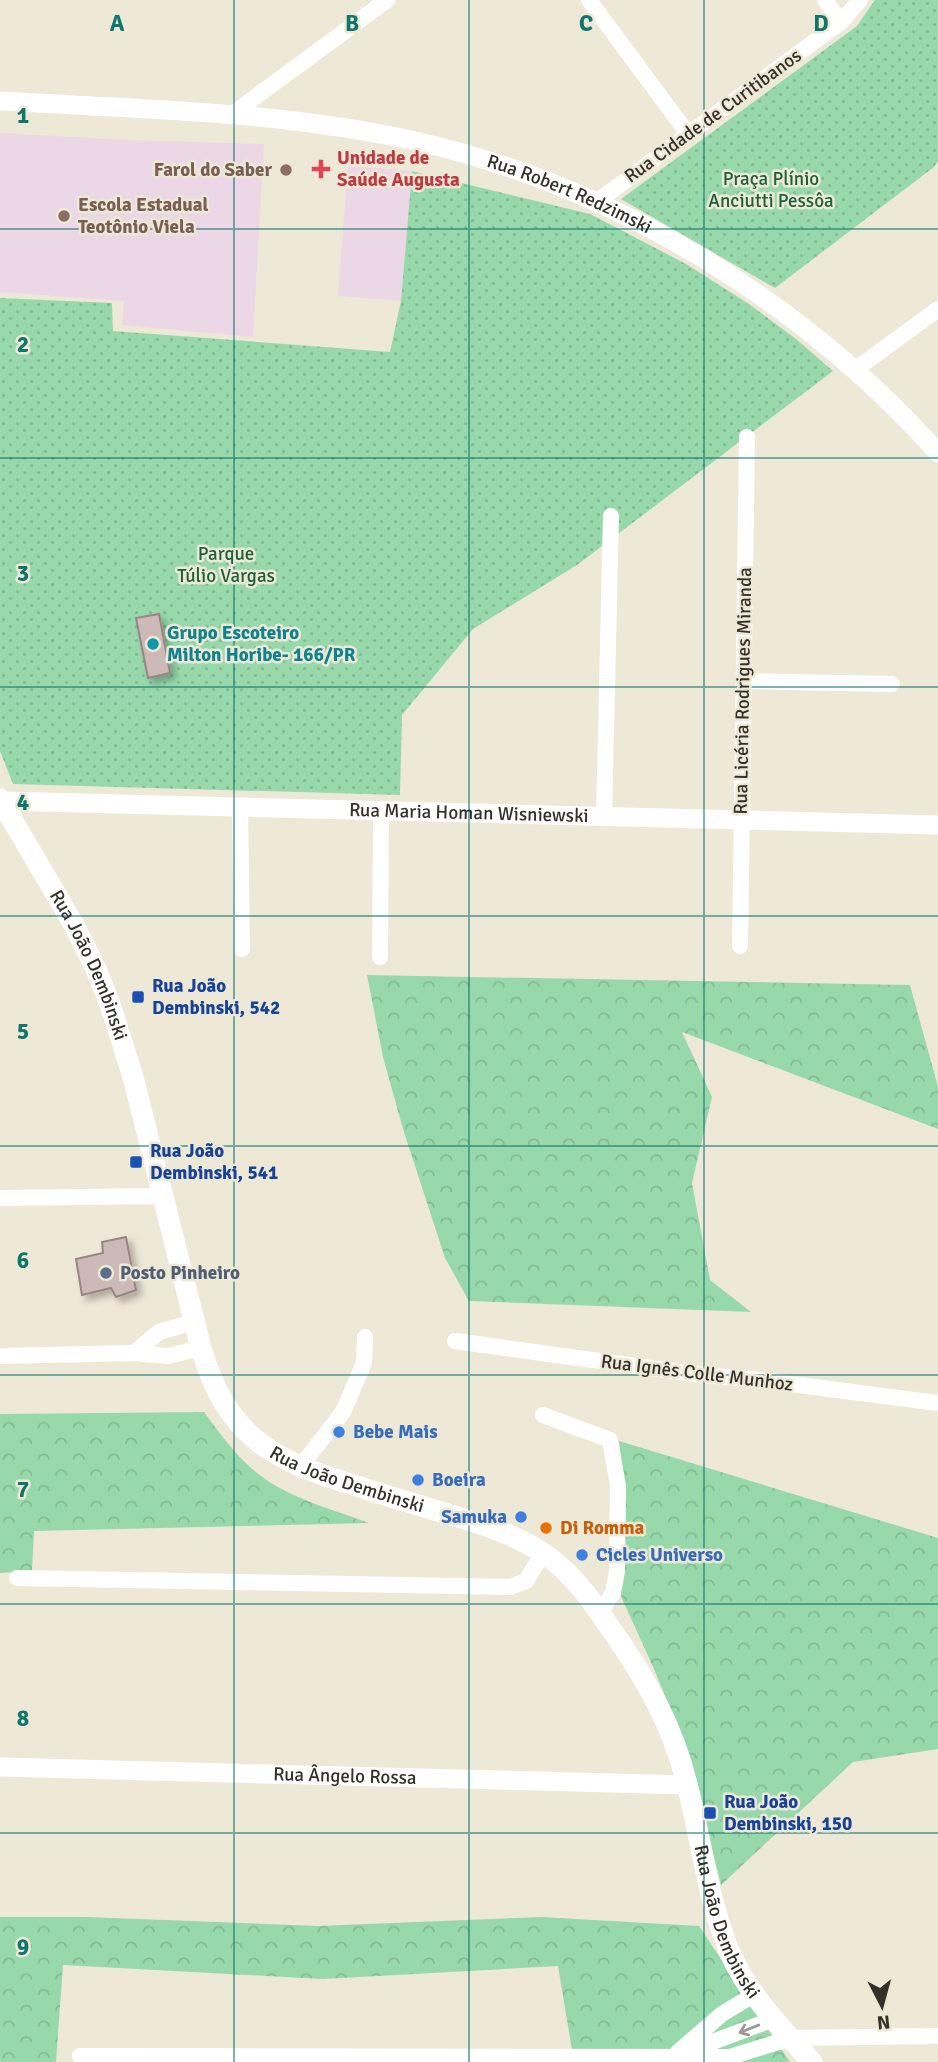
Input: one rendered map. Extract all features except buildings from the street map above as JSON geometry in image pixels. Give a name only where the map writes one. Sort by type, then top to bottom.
[{"type":"main road","name":"Rua João Dembinski","points":[[0,801],[74,925],[110,1004],[133,1077],[208,1373],[232,1417],[275,1455],[300,1467],[494,1528],[520,1539],[543,1553],[579,1586],[629,1654],[656,1701],[676,1746],[722,1930],[740,1973],[774,2019],[812,2062]]},
{"type":"street","points":[[231,115],[387,0]]},
{"type":"street","points":[[589,0],[688,134]]},
{"type":"street","points":[[825,0],[841,22]]},
{"type":"street","name":"Rua Cidade de Curitibanos","points":[[595,203],[841,22],[860,0]]},
{"type":"street","name":"Rua Robert Redzimski","points":[[0,101],[231,115],[316,124],[415,141],[511,169],[595,203],[660,235],[740,282],[820,339],[856,369],[938,453]]},
{"type":"street","points":[[856,369],[938,309]]},
{"type":"street","name":"Rua Licéria Rodrigues Miranda","points":[[740,946],[747,437]]},
{"type":"street","points":[[604,816],[611,516]]},
{"type":"street","points":[[743,681],[892,684]]},
{"type":"street","name":"Rua Maria Homan Wisniewski","points":[[0,801],[938,825]]},
{"type":"street","points":[[240,807],[242,949]]},
{"type":"street","points":[[380,957],[381,811]]},
{"type":"street","points":[[0,1198],[162,1196]]},
{"type":"street","points":[[134,1353],[159,1332],[194,1322]]},
{"type":"street","points":[[300,1467],[343,1412],[364,1363],[365,1337]]},
{"type":"street","name":"Rua Ignês Colle Munhoz","points":[[455,1341],[694,1374],[938,1403]]},
{"type":"street","points":[[0,1356],[134,1353],[168,1356],[201,1348]]},
{"type":"street","points":[[543,1415],[610,1440],[619,1500],[617,1571],[613,1593],[600,1613]]},
{"type":"street","points":[[17,1578],[510,1587],[526,1581],[543,1553]]},
{"type":"street","name":"Rua Ângelo Rossa","points":[[0,1767],[688,1786]]},
{"type":"street","points":[[674,2057],[722,2014],[755,1994]]},
{"type":"street","points":[[674,2057],[774,2019]]},
{"type":"street","points":[[80,2056],[730,2057],[790,2038],[938,2036]]},
{"type":"shaded area","points":[[0,133],[264,144],[253,337],[122,325],[124,301],[0,292]]},
{"type":"shaded area","points":[[348,166],[412,171],[401,301],[338,296]]},
{"type":"green space","name":"Praça Plínio Anciutti Pessôa","points":[[875,0],[938,0],[938,161],[934,167],[775,288],[621,199],[857,26]]},
{"type":"green space","name":"Parque Túlio Vargas","points":[[412,171],[590,214],[686,264],[749,304],[833,371],[577,565],[473,629],[402,715],[400,795],[13,784],[0,751],[0,298],[112,303],[113,331],[390,352],[401,301]]},
{"type":"green space","points":[[367,975],[910,985],[938,1087],[938,1129],[682,1032],[712,1097],[692,1183],[710,1280],[751,1312],[469,1301],[445,1258],[403,1129],[383,1057]]},
{"type":"green space","points":[[204,1412],[237,1454],[272,1484],[313,1503],[369,1523],[34,1531],[32,1571],[0,1573],[0,1414]]},
{"type":"green space","points":[[619,1441],[938,1538],[938,1749],[853,1762],[721,1885],[695,1781],[678,1728],[619,1592],[624,1488]]},
{"type":"green space","points":[[0,1917],[87,1917],[318,1926],[542,1917],[699,1926],[790,2062],[574,2062],[558,1966],[323,1979],[63,1965],[56,2062],[0,2062]]},
{"type":"place","name":"Unidade de Saúde Augusta","points":[[321,169]]},
{"type":"place","name":"Farol do Saber","points":[[286,170]]},
{"type":"place","name":"Escola Estadual Teotônio Viela","points":[[64,216]]},
{"type":"place","name":"Grupo Escoteiro Milton Horibe- 166/PR","points":[[153,644]]},
{"type":"place","name":"Rua João Dembinski, 542","points":[[138,997]]},
{"type":"place","name":"Rua João Dembinski, 541","points":[[136,1162]]},
{"type":"place","name":"Posto Pinheiro","points":[[106,1273]]},
{"type":"place","name":"Bebe Mais","points":[[339,1432]]},
{"type":"place","name":"Boeira","points":[[418,1480]]},
{"type":"place","name":"Samuka","points":[[521,1517]]},
{"type":"place","name":"Di Romma","points":[[546,1528]]},
{"type":"place","name":"Cicles Universo","points":[[582,1555]]},
{"type":"place","name":"Rua João Dembinski, 150","points":[[710,1813]]}]
